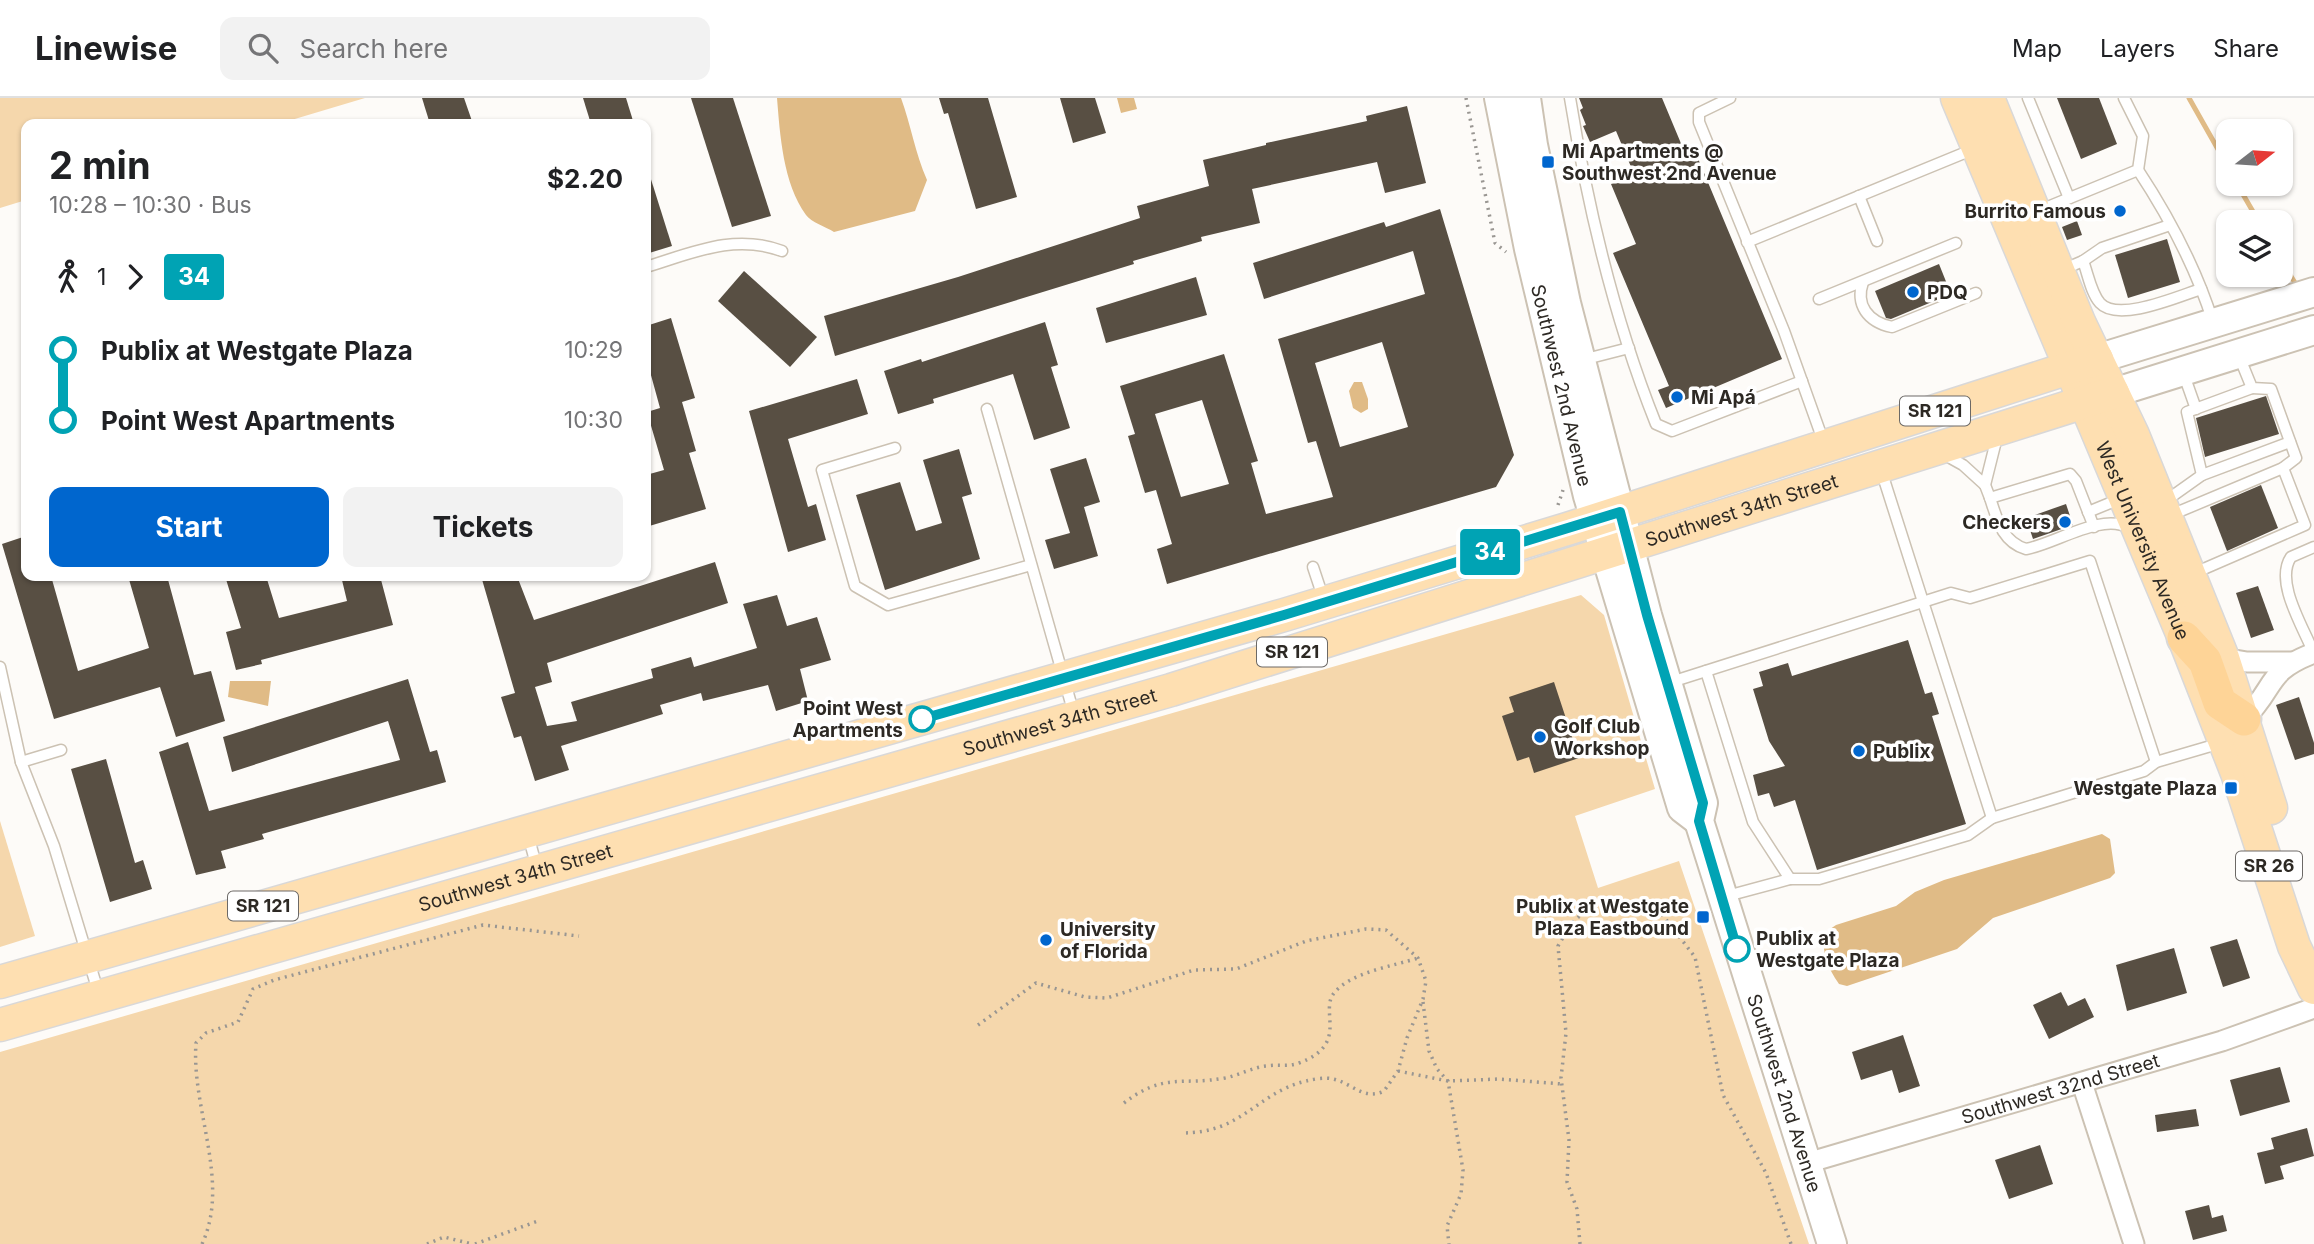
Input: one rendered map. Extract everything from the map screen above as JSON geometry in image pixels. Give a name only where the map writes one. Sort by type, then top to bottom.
[{"type":"highway","points":[[2184,638],[2205,661],[2221,703],[2239,732]]},
{"type":"main road","name":"Southwest 2nd Avenue","points":[[1499,98],[1529,249],[1608,516],[1682,807],[1699,821]]},
{"type":"main road","name":"Southwest 2nd Avenue","points":[[1526,98],[1552,245],[1581,360],[1608,516]]},
{"type":"main road","name":"West University Avenue","points":[[1957,98],[1977,148],[2099,397],[2155,520],[2189,576],[2223,658],[2258,830],[2294,946],[2314,988]]},
{"type":"main road","name":"West University Avenue","points":[[1994,100],[2035,213],[2071,266],[2083,364]]},
{"type":"main road","name":"SR 121","points":[[2083,364],[2314,292]]},
{"type":"main road","name":"SR 121","points":[[2099,397],[2314,330]]},
{"type":"main road","name":"Southwest 34th Street","points":[[0,982],[1324,602],[1608,516],[2083,364]]},
{"type":"main road","name":"Southwest 34th Street","points":[[0,1025],[1075,718],[1617,551],[2099,397]]},
{"type":"main road","name":"West University Avenue","points":[[2099,397],[2126,496],[2155,520],[2184,638]]},
{"type":"main road","name":"Southwest 2nd Avenue","points":[[1617,551],[1668,683],[1703,803],[1699,821],[1721,897],[1832,1244]]},
{"type":"main road","name":"West University Avenue","points":[[2239,732],[2314,968]]},
{"type":"street","points":[[2239,732],[2259,704],[2272,678],[2291,662],[2314,653]]},
{"type":"street","points":[[2223,658],[2247,662],[2291,662]]},
{"type":"street","name":"Southwest 32nd Street","points":[[1807,1163],[2222,1041],[2314,1008]]},
{"type":"street","points":[[2082,1083],[2134,1244]]},
{"type":"lane","points":[[1570,98],[1598,245],[1629,348],[1656,424],[1672,431],[1802,382]]},
{"type":"lane","points":[[1730,98],[1704,108],[1699,113],[1699,122],[1748,242],[1825,446]]},
{"type":"lane","points":[[2028,98],[2069,198]]},
{"type":"lane","points":[[2124,98],[2143,136],[2138,170],[2170,225],[2201,289],[2213,323]]},
{"type":"lane","points":[[1748,242],[1977,148]]},
{"type":"lane","points":[[2035,213],[2138,170]]},
{"type":"lane","points":[[1860,196],[1877,241]]},
{"type":"lane","points":[[2170,225],[2102,248],[2071,266],[2098,300],[2114,310],[2139,309],[2201,289]]},
{"type":"lane","points":[[651,265],[705,248],[737,242],[758,242],[782,251]]},
{"type":"lane","points":[[1819,299],[1956,243]]},
{"type":"lane","points":[[1863,282],[1858,295],[1860,306],[1877,324],[1892,327],[1976,293]]},
{"type":"lane","points":[[1581,360],[1629,348]]},
{"type":"lane","points":[[2238,354],[2252,388]]},
{"type":"lane","points":[[2183,371],[2196,408]]},
{"type":"lane","points":[[1931,450],[1952,457],[1985,485],[2007,538],[2016,546],[2026,549],[2094,527],[2155,520],[2283,468],[2296,458],[2271,388],[2252,388],[2187,412],[2187,422],[2202,475]]},
{"type":"lane","points":[[987,409],[1075,718]]},
{"type":"lane","points":[[1985,485],[1992,452],[2002,428]]},
{"type":"lane","points":[[2155,520],[2202,475],[2290,442]]},
{"type":"lane","points":[[895,448],[822,470],[855,586],[888,605],[1031,565]]},
{"type":"lane","points":[[1879,467],[1992,818]]},
{"type":"lane","points":[[2189,576],[2305,524],[2283,468]]},
{"type":"lane","points":[[1990,498],[2070,474],[2076,481],[2094,527]]},
{"type":"lane","points":[[2088,512],[2126,496]]},
{"type":"lane","points":[[2314,547],[2291,557],[2285,572],[2290,593],[2314,653]]},
{"type":"lane","points":[[1668,683],[1923,601],[1951,593],[1970,598],[2090,561],[2156,762]]},
{"type":"lane","points":[[1313,567],[1324,602]]},
{"type":"lane","points":[[0,667],[21,762],[54,846],[99,995]]},
{"type":"lane","points":[[1706,671],[1753,822],[1790,879]]},
{"type":"lane","points":[[1721,897],[1790,879],[1819,879],[1968,835],[1992,818],[2144,771],[2156,762],[2239,732]]},
{"type":"lane","points":[[21,762],[61,750]]},
{"type":"lane","points":[[527,831],[538,870]]},
{"type":"path","points":[[1466,98],[1495,243]]},
{"type":"path","points":[[1580,1244],[1577,1209],[1567,1182],[1569,1140],[1562,1084],[1566,1042],[1557,956],[1560,941],[1570,924],[1587,909],[1652,906],[1678,931],[1695,957],[1723,1095],[1766,1173],[1791,1244]]},
{"type":"path","points":[[202,1244],[212,1213],[196,1043],[201,1035],[242,1018],[246,999],[253,989],[274,980],[482,925],[579,936]]},
{"type":"path","points":[[978,1025],[1036,983],[1085,997],[1107,998],[1186,972],[1212,967],[1236,968],[1298,943],[1366,929],[1386,930],[1418,958],[1426,974],[1423,999],[1429,1051],[1437,1069],[1448,1081],[1463,1182],[1447,1226],[1449,1244]]},
{"type":"path","points":[[1124,1103],[1148,1086],[1164,1081],[1223,1078],[1267,1066],[1301,1062],[1329,1039],[1332,1025],[1329,1007],[1336,991],[1362,977],[1418,958]]},
{"type":"path","points":[[1182,1133],[1208,1132],[1227,1125],[1281,1091],[1305,1081],[1335,1079],[1359,1091],[1379,1093],[1391,1084],[1398,1071],[1407,1038],[1423,999]]},
{"type":"path","points":[[1398,1071],[1448,1081],[1499,1079],[1562,1084]]},
{"type":"path","points":[[427,1244],[444,1237],[474,1244],[538,1221]]},
{"type":"shaded area","points":[[0,98],[365,98],[295,119],[21,119],[21,202],[0,208]]},
{"type":"shaded area","points":[[777,98],[901,98],[927,180],[915,211],[834,232],[808,218],[798,202],[788,174],[781,143]]},
{"type":"shaded area","points":[[1117,98],[1134,98],[1137,109],[1121,113]]},
{"type":"shaded area","points":[[1354,382],[1362,382],[1368,399],[1368,409],[1361,413],[1353,408],[1349,391]]},
{"type":"shaded area","name":"University of Florida","points":[[1581,595],[1604,615],[1655,789],[1575,816],[1598,888],[1679,861],[1809,1244],[0,1244],[0,1052]]},
{"type":"shaded area","points":[[230,681],[271,681],[268,706],[228,697]]},
{"type":"shaded area","points":[[0,821],[35,936],[0,947]]},
{"type":"shaded area","points":[[2102,834],[2110,839],[2115,873],[2110,878],[1993,918],[1957,949],[1847,986],[1839,984],[1831,972],[1826,960],[1823,934],[1836,925],[1896,906],[1915,892],[1944,880]]},
{"type":"building","points":[[422,98],[464,98],[471,119],[428,119]]},
{"type":"building","points":[[583,98],[626,98],[632,119],[589,119]]},
{"type":"building","points":[[691,98],[733,98],[771,216],[732,227]]},
{"type":"building","points":[[939,98],[988,98],[1017,197],[976,209],[948,113],[944,114]]},
{"type":"building","points":[[1060,98],[1095,98],[1106,133],[1073,143]]},
{"type":"building","points":[[1579,98],[1662,98],[1685,153],[1694,149],[1782,359],[1666,408],[1658,390],[1669,386],[1613,253],[1636,244],[1611,184],[1634,174],[1616,131],[1590,142],[1583,126],[1586,125]]},
{"type":"building","points":[[2057,98],[2099,98],[2117,144],[2081,159]]},
{"type":"building","points":[[1407,106],[1426,183],[1385,193],[1377,162],[1252,189],[1260,223],[1201,237],[1202,241],[1133,261],[1134,264],[835,356],[824,316],[958,277],[1140,218],[1137,206],[1209,186],[1203,160],[1367,121],[1366,116]]},
{"type":"building","points":[[651,179],[672,246],[651,252]]},
{"type":"building","points":[[1440,209],[1514,455],[1496,487],[1167,584],[1157,549],[1172,544],[1156,490],[1145,493],[1128,436],[1135,434],[1120,386],[1224,354],[1258,461],[1251,463],[1266,514],[1333,497],[1316,441],[1308,443],[1278,339],[1425,294],[1413,251],[1264,299],[1253,263],[1384,222],[1386,227]],"holes":[[[1382,342],[1408,427],[1340,447],[1315,363]],[[1202,400],[1229,484],[1181,497],[1155,414]]]},
{"type":"building","points":[[2077,221],[2082,235],[2067,240],[2062,227]]},
{"type":"building","points":[[2167,239],[2180,282],[2128,298],[2115,255]]},
{"type":"building","name":"PDQ","points":[[1939,264],[1951,294],[1891,319],[1886,318],[1875,291]]},
{"type":"building","points":[[744,271],[817,337],[790,367],[718,301]]},
{"type":"building","points":[[1196,277],[1207,315],[1106,343],[1096,308]]},
{"type":"building","points":[[671,318],[695,398],[682,402],[696,451],[689,453],[706,509],[651,526],[651,474],[664,470],[651,426],[651,411],[660,408],[651,375],[651,324]]},
{"type":"building","points":[[1045,322],[1058,365],[1051,367],[1070,428],[1034,440],[1013,374],[933,399],[934,403],[898,414],[884,371],[921,359],[922,362]]},
{"type":"building","points":[[857,379],[868,414],[788,439],[808,507],[816,504],[826,540],[788,552],[749,411]]},
{"type":"building","points":[[2266,396],[2279,434],[2205,457],[2196,418]]},
{"type":"building","points":[[959,449],[972,494],[962,497],[980,559],[885,590],[856,495],[900,482],[916,531],[942,523],[923,460]]},
{"type":"building","points":[[1086,458],[1100,502],[1084,507],[1098,556],[1054,569],[1045,540],[1070,533],[1050,469]]},
{"type":"building","points":[[2261,485],[2278,528],[2227,551],[2210,507]]},
{"type":"building","points":[[2066,504],[2073,525],[2033,539],[2026,518]]},
{"type":"building","points":[[21,538],[21,581],[52,581],[78,671],[149,648],[129,581],[168,581],[194,675],[211,671],[225,721],[176,737],[160,687],[54,719],[2,544]]},
{"type":"building","points":[[715,562],[728,603],[547,663],[552,682],[535,687],[547,726],[577,721],[571,702],[653,678],[651,669],[691,657],[694,667],[757,648],[743,604],[777,595],[787,626],[817,617],[831,660],[800,669],[808,701],[776,711],[768,685],[703,701],[701,693],[660,705],[663,714],[561,746],[569,770],[535,781],[521,736],[514,738],[501,697],[515,693],[482,581],[519,581],[534,620]]},
{"type":"building","points":[[227,581],[268,581],[279,618],[347,601],[342,581],[381,581],[393,625],[261,660],[262,664],[236,670],[226,632],[241,628]]},
{"type":"building","points":[[2258,586],[2274,630],[2251,638],[2236,593]]},
{"type":"building","name":"Publix","points":[[1908,640],[1925,694],[1932,692],[1939,714],[1932,716],[1966,824],[1817,870],[1795,800],[1774,807],[1769,793],[1758,796],[1753,775],[1785,766],[1769,741],[1753,689],[1763,686],[1759,672],[1788,663],[1792,676]]},
{"type":"building","points":[[408,679],[430,752],[437,750],[446,782],[262,834],[264,839],[221,851],[226,868],[196,875],[159,752],[188,742],[209,811],[400,760],[388,721],[232,772],[223,737]]},
{"type":"building","name":"Golf Club Workshop","points":[[1554,682],[1579,758],[1534,773],[1529,757],[1517,761],[1502,716],[1514,712],[1509,697]]},
{"type":"building","points":[[2299,697],[2314,743],[2314,754],[2295,760],[2276,705]]},
{"type":"building","points":[[106,759],[135,863],[143,860],[152,889],[110,902],[71,769]]},
{"type":"building","points":[[2237,939],[2250,978],[2223,987],[2210,947]]},
{"type":"building","points":[[2174,948],[2187,993],[2127,1011],[2116,965]]},
{"type":"building","points":[[2061,992],[2068,1006],[2085,998],[2094,1017],[2049,1039],[2033,1005]]},
{"type":"building","points":[[1903,1035],[1920,1086],[1899,1093],[1892,1070],[1861,1080],[1852,1052]]},
{"type":"building","points":[[2280,1067],[2290,1102],[2240,1116],[2230,1080]]},
{"type":"building","points":[[2196,1109],[2199,1126],[2157,1132],[2155,1115]]},
{"type":"building","points":[[2307,1128],[2314,1156],[2280,1166],[2284,1179],[2265,1184],[2257,1153],[2274,1149],[2271,1138]]},
{"type":"building","points":[[2040,1145],[2053,1184],[2009,1199],[1995,1160]]},
{"type":"building","points":[[2209,1205],[2212,1218],[2223,1215],[2227,1231],[2193,1240],[2185,1211]]},
{"type":"waterway","points":[[2189,98],[2216,146]]},
{"type":"waterway","points":[[2244,196],[2252,210]]},
{"type":"waterway","points":[[2293,280],[2299,289]]},
{"type":"bus line","name":"34","points":[[922,719],[1284,615],[1620,512],[1647,615],[1703,803],[1699,821],[1737,949]]},
{"type":"place","name":"Mi Apartments @ Southwest 2nd Avenue","points":[[1548,162]]},
{"type":"place","name":"Burrito Famous","points":[[2120,211]]},
{"type":"place","name":"PDQ","points":[[1913,292]]},
{"type":"place","name":"Mi Apá","points":[[1677,397]]},
{"type":"place","name":"Checkers","points":[[2065,522]]},
{"type":"place","name":"Point West Apartments","points":[[922,719]]},
{"type":"place","name":"Golf Club Workshop","points":[[1540,737]]},
{"type":"place","name":"Publix","points":[[1859,751]]},
{"type":"place","name":"Westgate Plaza","points":[[2231,788]]},
{"type":"place","name":"Publix at Westgate Plaza Eastbound","points":[[1703,917]]},
{"type":"place","name":"University of Florida","points":[[1046,940]]},
{"type":"place","name":"Publix at Westgate Plaza","points":[[1737,949]]}]
